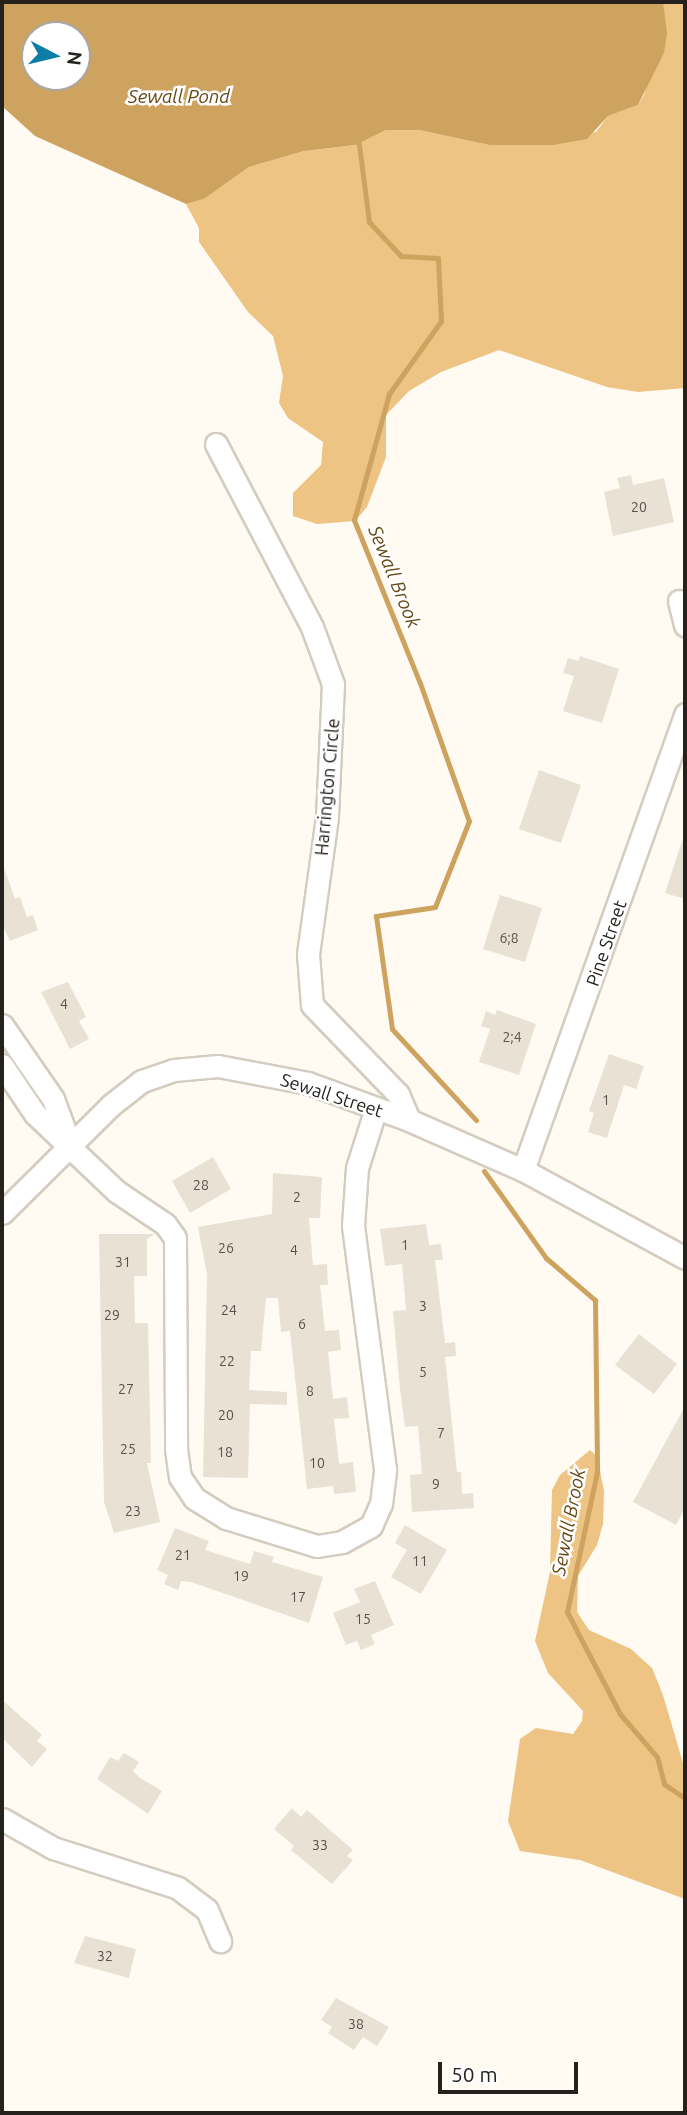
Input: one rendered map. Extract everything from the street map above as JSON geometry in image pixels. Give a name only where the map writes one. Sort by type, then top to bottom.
[{"type":"street","name":"Harrington Circle","points":[[216,444],[313,627],[333,684],[327,817],[308,954],[312,1005],[398,1094],[409,1120]]},
{"type":"street","points":[[679,601],[685,625]]},
{"type":"street","name":"Pine Street","points":[[523,1170],[685,714]]},
{"type":"street","points":[[2,1025],[53,1099],[70,1144]]},
{"type":"street","points":[[25,1058],[4,1068],[35,1114],[70,1144],[116,1191],[165,1224],[175,1238],[176,1449],[180,1477],[194,1498],[226,1518],[317,1546],[342,1542],[370,1526],[381,1504],[385,1469],[352,1226],[357,1168],[376,1108]]},
{"type":"street","name":"Sewall Street","points":[[2,1213],[70,1144],[142,1082],[186,1068],[218,1066],[306,1083],[409,1120],[523,1170],[685,1258]]},
{"type":"street","points":[[2,1819],[53,1848],[178,1888],[207,1910],[220,1941]]},
{"type":"shaded area","points":[[663,2],[685,2],[685,388],[638,392],[607,387],[499,350],[441,372],[409,391],[386,415],[386,457],[367,507],[355,521],[317,524],[293,516],[293,493],[321,465],[323,442],[288,418],[279,403],[283,376],[273,336],[248,312],[199,242],[199,228],[186,204],[204,199],[249,167],[304,151],[356,145],[386,130],[419,130],[489,145],[596,132],[608,116],[638,105],[644,95],[651,72],[664,53]]},
{"type":"shaded area","points":[[590,1450],[597,1456],[604,1491],[603,1524],[597,1545],[578,1576],[577,1612],[589,1630],[631,1649],[652,1668],[663,1695],[685,1770],[685,1899],[580,1860],[520,1851],[508,1821],[520,1739],[536,1728],[573,1734],[582,1721],[583,1711],[548,1673],[535,1641],[550,1572],[552,1490],[560,1475]]},
{"type":"water","name":"Sewall Pond","points":[[2,2],[663,2],[667,33],[664,53],[638,105],[608,116],[587,139],[553,145],[489,145],[419,130],[386,130],[356,145],[304,151],[249,167],[204,199],[186,204],[35,136],[2,106]]},
{"type":"building","points":[[631,475],[633,485],[664,478],[674,522],[613,536],[604,492],[620,488],[617,478]]},
{"type":"building","points":[[580,656],[619,669],[602,723],[563,711],[574,676],[563,673],[568,658],[578,661]]},
{"type":"building","points":[[539,770],[581,785],[561,843],[519,829]]},
{"type":"building","points":[[682,841],[685,841],[685,899],[665,893]]},
{"type":"building","points":[[4,868],[15,899],[20,897],[27,917],[33,915],[38,930],[10,941],[2,924]]},
{"type":"building","points":[[500,895],[542,908],[525,962],[483,949]]},
{"type":"building","points":[[68,982],[86,1017],[79,1021],[89,1039],[70,1049],[41,992]]},
{"type":"building","points":[[497,1010],[536,1024],[519,1075],[479,1062],[490,1029],[481,1026],[486,1011],[495,1015]]},
{"type":"building","points":[[609,1054],[644,1066],[636,1089],[624,1085],[607,1138],[588,1132],[594,1113],[589,1111]]},
{"type":"building","points":[[213,1157],[231,1189],[190,1213],[172,1181]]},
{"type":"building","points":[[273,1173],[322,1177],[320,1218],[309,1218],[313,1265],[327,1264],[328,1285],[320,1285],[325,1331],[339,1330],[341,1350],[328,1352],[333,1399],[347,1397],[349,1418],[334,1419],[339,1464],[353,1462],[356,1492],[334,1494],[333,1486],[307,1489],[290,1331],[281,1332],[278,1298],[266,1298],[261,1351],[251,1351],[249,1390],[287,1392],[287,1405],[250,1404],[248,1478],[203,1477],[207,1275],[198,1227],[272,1214]]},
{"type":"building","points":[[426,1224],[429,1245],[441,1244],[443,1260],[435,1260],[445,1343],[455,1342],[456,1356],[445,1357],[457,1472],[461,1472],[462,1494],[473,1493],[474,1508],[412,1512],[410,1475],[422,1474],[418,1426],[405,1427],[400,1389],[393,1311],[406,1310],[402,1264],[385,1266],[380,1229]]},
{"type":"building","points":[[99,1234],[155,1234],[147,1239],[147,1276],[134,1276],[135,1323],[148,1323],[151,1463],[147,1463],[160,1522],[114,1533],[104,1502]]},
{"type":"building","points":[[639,1334],[677,1364],[654,1394],[615,1365]]},
{"type":"building","points":[[685,1406],[685,1508],[676,1525],[633,1502]]},
{"type":"building","points":[[405,1525],[447,1550],[421,1594],[391,1577],[407,1550],[395,1543]]},
{"type":"building","points":[[175,1528],[209,1541],[205,1550],[250,1564],[254,1551],[274,1557],[272,1562],[323,1577],[309,1623],[191,1582],[181,1581],[178,1590],[164,1584],[168,1575],[157,1570]]},
{"type":"building","points":[[375,1581],[394,1625],[371,1635],[375,1644],[361,1650],[357,1641],[346,1645],[333,1613],[360,1602],[354,1589]]},
{"type":"building","points":[[2,1700],[42,1735],[37,1741],[47,1749],[32,1767],[2,1738]]},
{"type":"building","points":[[124,1753],[139,1762],[133,1771],[140,1778],[162,1791],[148,1814],[97,1779],[110,1757],[118,1761]]},
{"type":"building","points":[[292,1808],[301,1817],[307,1810],[353,1850],[347,1856],[353,1860],[332,1884],[291,1850],[294,1846],[274,1829]]},
{"type":"building","points":[[85,1936],[136,1949],[129,1978],[74,1963]]},
{"type":"building","points":[[336,1998],[389,2027],[377,2046],[363,2037],[354,2050],[328,2033],[332,2027],[321,2020]]},
{"type":"waterway","name":"Sewall Brook","points":[[358,137],[369,222],[401,256],[438,258],[441,321],[389,394],[354,520],[420,683],[469,821],[435,907],[376,916],[392,1029],[476,1120]]},
{"type":"waterway","name":"Sewall Brook","points":[[484,1171],[546,1258],[595,1300],[597,1472],[567,1612],[620,1714],[657,1757],[664,1784],[685,1798]]}]
